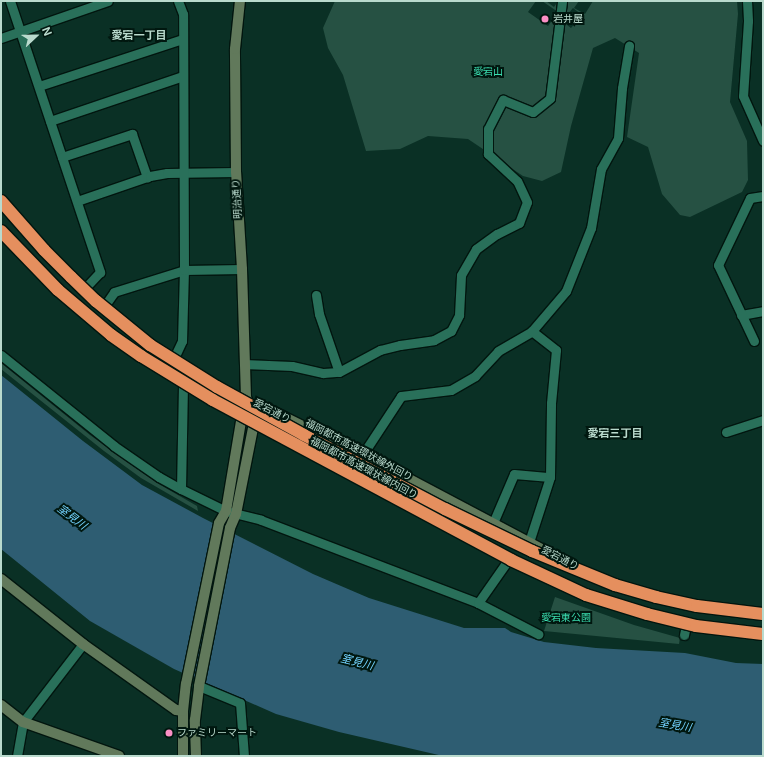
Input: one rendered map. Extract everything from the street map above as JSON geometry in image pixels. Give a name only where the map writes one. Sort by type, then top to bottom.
[{"type":"highway","name":"福岡都市高速環状線外回り","points":[[1,202],[44,250],[71,277],[139,336],[210,383],[304,435],[452,512],[532,550],[615,585],[656,597],[690,604],[763,614]]},
{"type":"highway","name":"福岡都市高速環状線内回り","points":[[1,230],[58,290],[111,335],[141,356],[226,407],[511,560],[574,590],[647,614],[696,626],[763,634]]},
{"type":"street","points":[[10,1],[100,272],[83,290]]},
{"type":"street","points":[[1,38],[108,1]]},
{"type":"street","points":[[174,358],[182,341],[184,270],[183,14],[178,1]]},
{"type":"street","name":"明治通り","points":[[199,686],[230,528],[236,514],[254,423],[246,398],[242,269],[236,172],[235,49],[240,1]]},
{"type":"street","points":[[244,364],[292,366],[323,373],[339,372],[380,350],[400,345],[434,340],[452,331],[459,315],[461,275],[476,249],[497,234],[519,223],[527,202],[517,181],[488,154],[488,129],[503,100],[533,112],[550,98],[562,1]]},
{"type":"street","points":[[747,1],[748,21],[743,96],[760,126],[763,141]]},
{"type":"street","points":[[39,86],[183,39]]},
{"type":"street","points":[[361,456],[401,396],[451,390],[475,376],[498,351],[532,331],[566,291],[590,228],[601,169],[618,138],[622,88],[630,46]]},
{"type":"street","points":[[50,121],[183,76]]},
{"type":"street","points":[[62,157],[132,134],[147,177]]},
{"type":"street","points":[[77,201],[147,177],[183,173],[236,172]]},
{"type":"street","points":[[754,341],[718,265],[750,198],[763,196]]},
{"type":"street","name":"愛宕通り","points":[[1,202],[46,254],[103,308],[174,358],[246,398],[493,523],[564,562],[646,594],[695,606],[734,612],[763,614]]},
{"type":"street","name":"愛宕通り","points":[[1,230],[33,266],[66,299],[96,325],[138,357],[242,414],[254,423],[382,496],[436,523],[506,563],[596,601],[641,615],[686,625],[763,634]]},
{"type":"street","points":[[103,308],[114,292],[184,270],[242,269]]},
{"type":"street","points":[[316,294],[319,314],[339,372]]},
{"type":"street","points":[[741,315],[763,311]]},
{"type":"street","points":[[529,542],[550,477],[551,403],[556,350],[532,331]]},
{"type":"street","points":[[1,356],[114,446],[158,477],[181,489],[226,511],[261,520],[478,603],[538,634]]},
{"type":"street","points":[[181,489],[183,382]]},
{"type":"street","name":"明治通り","points":[[183,711],[187,678],[219,523],[226,511],[246,398]]},
{"type":"street","points":[[726,432],[763,420]]},
{"type":"street","points":[[493,523],[514,474],[550,477]]},
{"type":"street","points":[[478,603],[506,563]]},
{"type":"street","points":[[1,579],[83,644],[176,710],[183,711],[183,756]]},
{"type":"street","points":[[684,635],[686,625]]},
{"type":"street","points":[[17,756],[23,722],[83,644]]},
{"type":"street","points":[[196,756],[196,715],[199,686],[240,703],[244,756]]},
{"type":"street","points":[[1,705],[23,722],[118,756]]},
{"type":"green space","name":"愛宕山","points":[[335,1],[536,1],[528,12],[548,26],[558,12],[542,1],[546,1],[554,7],[558,1],[579,1],[574,8],[585,14],[593,1],[737,1],[738,14],[730,102],[747,141],[748,180],[742,192],[690,217],[680,215],[662,194],[648,147],[627,137],[639,53],[615,38],[593,48],[571,126],[561,172],[542,181],[523,176],[468,139],[428,136],[400,149],[366,151],[343,75],[328,48],[323,28]],"holes":[[[573,8],[582,15],[571,28],[562,21]]]},
{"type":"green space","points":[[1,363],[90,435],[157,483],[197,506],[198,511],[141,478],[104,451],[1,369]]},
{"type":"green space","name":"愛宕東公園","points":[[555,597],[634,625],[680,638],[679,644],[544,631]]},
{"type":"water","name":"室見川","points":[[1,375],[83,441],[142,485],[313,574],[369,598],[464,628],[505,628],[511,632],[544,642],[596,648],[685,653],[736,663],[763,664],[763,756],[443,756],[339,732],[276,714],[174,669],[90,621],[1,549]]},
{"type":"place","name":"岩井屋","points":[[545,19]]},
{"type":"place","name":"ファミリーマート","points":[[169,733]]},
{"type":"district","name":"愛宕一丁目","points":[[139,35]]},
{"type":"district","name":"愛宕三丁目","points":[[615,433]]}]
